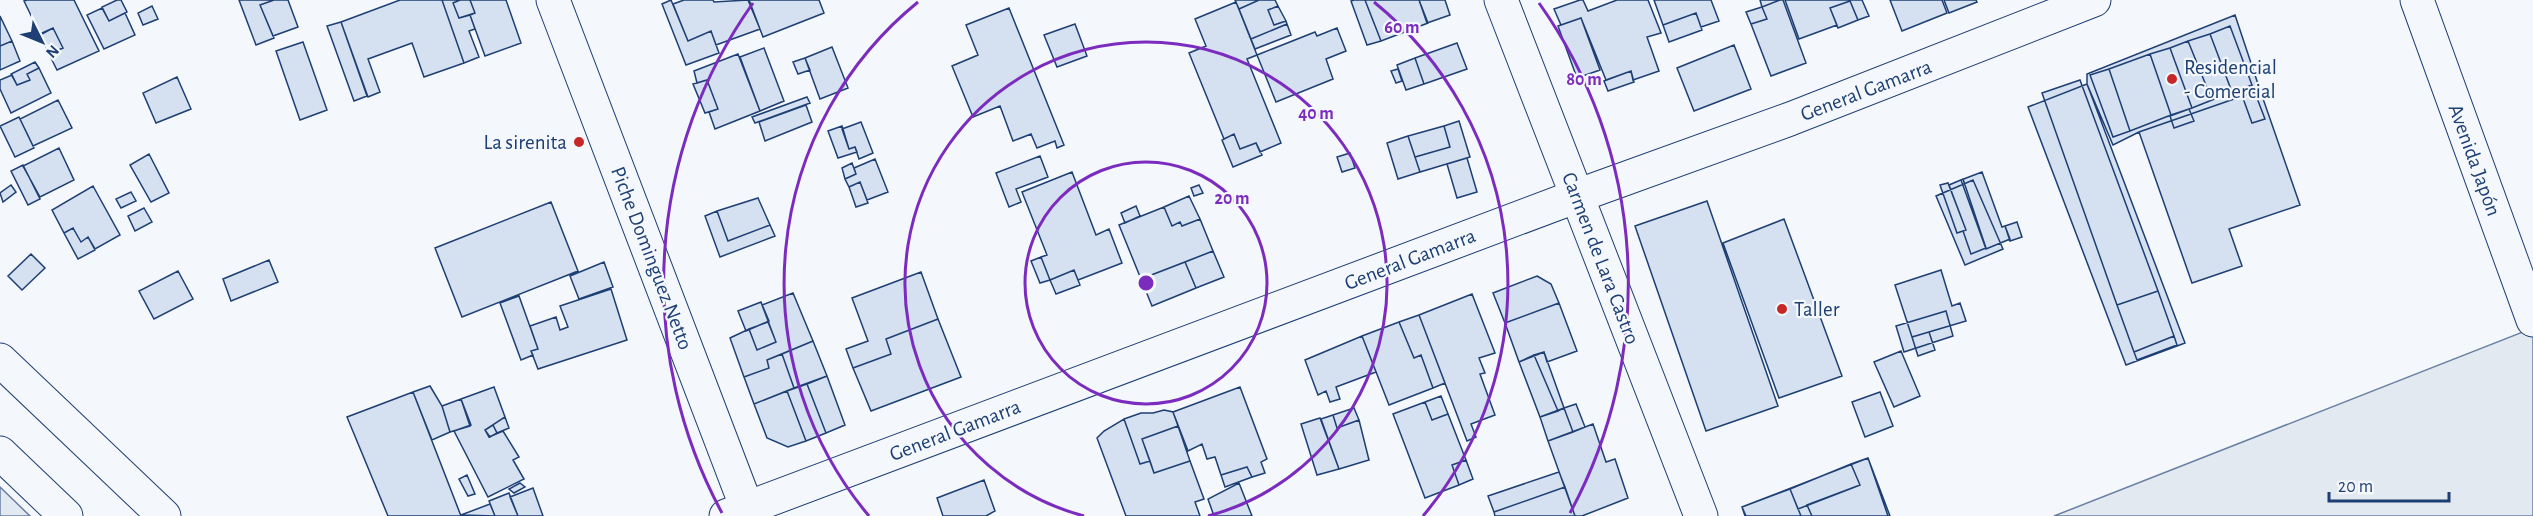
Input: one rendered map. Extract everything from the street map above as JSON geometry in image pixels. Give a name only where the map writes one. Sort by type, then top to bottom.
[{"type":"main road","name":"Piche Dominguez Netto","points":[[553,0],[741,513]]},
{"type":"main road","name":"Carmen de Lara Castro","points":[[1501,0],[1701,516]]},
{"type":"main road","name":"General Gamarra","points":[[741,513],[1577,196],[1790,119],[2094,0]]},
{"type":"main road","name":"Avenida Japón","points":[[2417,0],[2533,320]]},
{"type":"main road","points":[[0,360],[164,516]]},
{"type":"main road","points":[[0,453],[66,516]]},
{"type":"shaded area","points":[[2533,328],[2533,516],[2054,516]]},
{"type":"shaded area","points":[[0,487],[30,516],[0,516]]},
{"type":"building","points":[[74,0],[99,51],[57,70],[49,54],[63,48],[53,28],[40,34],[24,1]]},
{"type":"building","points":[[121,0],[127,12],[109,21],[102,7]]},
{"type":"building","points":[[239,0],[274,0],[260,5],[274,38],[256,45]]},
{"type":"building","points":[[274,0],[288,0],[298,27],[273,36],[260,5]]},
{"type":"building","points":[[400,0],[442,0],[464,63],[424,77],[412,43],[368,59],[380,92],[368,97],[341,22]]},
{"type":"building","points":[[442,0],[460,0],[453,3],[459,18],[470,15],[475,29],[469,31],[479,57],[464,63]]},
{"type":"building","points":[[470,0],[475,13],[459,18],[453,3]]},
{"type":"building","points":[[470,0],[506,0],[521,43],[485,56],[470,15],[475,13]]},
{"type":"building","points":[[671,0],[688,41],[711,31],[719,53],[686,65],[662,4]]},
{"type":"building","points":[[684,0],[713,0],[714,2],[748,0],[760,29],[716,45],[711,31],[688,41],[673,4]]},
{"type":"building","points":[[749,0],[819,0],[824,13],[763,37]]},
{"type":"building","points":[[1235,0],[1259,0],[1239,9]]},
{"type":"building","points":[[1259,0],[1275,0],[1278,6],[1268,10],[1274,25],[1286,21],[1287,24],[1251,39],[1239,9]]},
{"type":"building","points":[[1365,0],[1381,41],[1367,45],[1351,1]]},
{"type":"building","points":[[1365,0],[1419,0],[1428,23],[1381,41]]},
{"type":"building","points":[[1419,0],[1445,0],[1450,15],[1427,23]]},
{"type":"building","points":[[1583,0],[1588,11],[1617,0],[1648,0],[1661,33],[1647,37],[1659,71],[1633,80],[1631,71],[1606,80],[1581,18],[1561,25],[1554,9]]},
{"type":"building","points":[[1654,0],[1711,0],[1719,21],[1701,27],[1696,13],[1663,25]]},
{"type":"building","points":[[1760,0],[1780,0],[1762,7]]},
{"type":"building","points":[[1783,0],[1806,63],[1771,76],[1751,24],[1767,19],[1762,7]]},
{"type":"building","points":[[1785,0],[1862,0],[1869,16],[1858,20],[1850,1],[1830,8],[1837,25],[1799,39]]},
{"type":"building","points":[[1890,0],[1942,0],[1947,13],[1902,31]]},
{"type":"building","points":[[1944,0],[1976,0],[1977,2],[1949,13]]},
{"type":"building","points":[[1850,1],[1858,20],[1838,28],[1830,8]]},
{"type":"building","points":[[1236,2],[1257,55],[1247,59],[1281,143],[1260,152],[1256,143],[1240,149],[1234,134],[1224,139],[1189,53],[1206,46],[1195,19]]},
{"type":"building","points":[[152,6],[158,19],[143,25],[138,13]]},
{"type":"building","points":[[1278,6],[1286,21],[1274,25],[1268,10]]},
{"type":"building","points":[[1762,7],[1767,19],[1751,24],[1746,12]]},
{"type":"building","points":[[102,8],[109,21],[125,13],[135,35],[104,49],[87,15]]},
{"type":"building","points":[[1009,8],[1064,145],[1057,148],[1055,141],[1037,148],[1031,134],[1013,141],[1000,106],[973,117],[952,66],[978,55],[966,25]]},
{"type":"building","points":[[1696,13],[1702,30],[1669,42],[1663,25]]},
{"type":"building","name":"Residencial - Comercial","points":[[2235,15],[2260,90],[2139,132],[2113,145],[2087,84],[2087,74]]},
{"type":"building","points":[[0,16],[12,41],[0,46]]},
{"type":"building","points":[[1581,18],[1600,70],[1577,78],[1558,26]]},
{"type":"building","points":[[341,22],[367,96],[354,101],[327,26]]},
{"type":"building","points":[[1075,24],[1087,56],[1057,67],[1044,35]]},
{"type":"building","points":[[1287,24],[1291,35],[1255,49],[1251,39]]},
{"type":"building","points":[[2230,26],[2252,85],[2232,92],[2210,34]]},
{"type":"building","points":[[53,28],[63,48],[49,54],[40,35]]},
{"type":"building","points":[[1337,28],[1346,51],[1326,59],[1333,79],[1276,102],[1257,55],[1315,32],[1317,36]]},
{"type":"building","points":[[2210,34],[2232,92],[2212,100],[2188,41]]},
{"type":"building","points":[[12,41],[20,61],[0,70],[0,46]]},
{"type":"building","points":[[2188,41],[2212,100],[2192,108],[2170,48]]},
{"type":"building","points":[[303,42],[327,110],[300,120],[276,51]]},
{"type":"building","points":[[1457,43],[1467,69],[1424,84],[1415,58]]},
{"type":"building","points":[[1734,45],[1751,89],[1694,111],[1677,68]]},
{"type":"building","points":[[832,47],[848,88],[820,99],[805,58]]},
{"type":"building","points":[[764,48],[784,101],[760,111],[740,57]]},
{"type":"building","points":[[2170,48],[2192,108],[2171,115],[2150,54]]},
{"type":"building","points":[[738,54],[760,111],[715,129],[709,112],[718,109],[707,80],[697,83],[694,71]]},
{"type":"building","points":[[2150,54],[2171,115],[2130,131],[2109,69]]},
{"type":"building","points":[[805,58],[810,70],[798,74],[793,62]]},
{"type":"building","points":[[1415,58],[1424,84],[1406,90],[1397,65]]},
{"type":"building","points":[[35,62],[39,68],[27,74],[30,80],[17,85],[11,74]]},
{"type":"building","points":[[39,68],[51,93],[11,113],[0,89],[0,80],[12,75],[17,85],[30,80],[27,74]]},
{"type":"building","points":[[1398,69],[1402,81],[1396,83],[1391,71]]},
{"type":"building","points":[[2109,69],[2130,131],[2113,137],[2090,75]]},
{"type":"building","points":[[1631,71],[1634,82],[1608,91],[1604,81]]},
{"type":"building","points":[[177,77],[191,109],[156,123],[143,93]]},
{"type":"building","points":[[707,80],[718,109],[705,113],[693,84]]},
{"type":"building","points":[[2080,80],[2158,291],[2117,305],[2042,93]]},
{"type":"building","points":[[2087,84],[2185,343],[2126,365],[2028,107]]},
{"type":"building","points":[[2252,85],[2265,119],[2252,123],[2240,90]]},
{"type":"building","points":[[2260,90],[2300,205],[2229,229],[2242,266],[2192,283],[2139,132]]},
{"type":"building","points":[[807,97],[810,103],[755,123],[752,117]]},
{"type":"building","points":[[58,100],[72,128],[33,146],[20,119]]},
{"type":"building","points":[[806,105],[812,122],[765,141],[759,122]]},
{"type":"building","points":[[2189,109],[2194,121],[2174,128],[2170,116]]},
{"type":"building","points":[[19,117],[34,148],[15,157],[0,126]]},
{"type":"building","points":[[1459,121],[1470,157],[1420,172],[1415,157],[1450,147],[1444,126]]},
{"type":"building","points":[[861,122],[873,153],[859,159],[855,147],[849,149],[842,129]]},
{"type":"building","points":[[842,126],[849,149],[855,147],[857,152],[838,158],[828,131]]},
{"type":"building","points":[[1444,126],[1450,147],[1415,157],[1408,136]]},
{"type":"building","points":[[1234,134],[1240,149],[1256,143],[1262,155],[1233,167],[1222,140]]},
{"type":"building","points":[[1408,136],[1420,172],[1398,179],[1387,143]]},
{"type":"building","points":[[59,148],[74,180],[40,197],[23,166]]},
{"type":"building","points":[[1350,153],[1355,168],[1342,172],[1337,157]]},
{"type":"building","points":[[149,154],[169,193],[151,202],[130,165]]},
{"type":"building","points":[[1040,156],[1048,177],[1016,189],[1021,202],[1009,207],[996,173]]},
{"type":"building","points":[[1467,158],[1477,192],[1457,198],[1447,164]]},
{"type":"building","points":[[875,159],[888,192],[867,200],[860,182],[849,187],[845,179],[856,174],[854,168]]},
{"type":"building","points":[[852,163],[856,174],[845,179],[842,168]]},
{"type":"building","points":[[23,165],[40,199],[28,205],[11,171]]},
{"type":"building","points":[[1072,172],[1096,235],[1109,229],[1122,263],[1078,280],[1074,270],[1050,280],[1041,257],[1047,255],[1022,192]]},
{"type":"building","points":[[1982,172],[2002,227],[2005,226],[2010,239],[1986,249],[1961,180]]},
{"type":"building","points":[[1963,179],[1986,248],[1971,254],[1963,231],[1966,230],[1949,185]]},
{"type":"building","points":[[1973,180],[2003,249],[1965,265],[1936,196]]},
{"type":"building","points":[[860,182],[868,203],[856,207],[849,187]]},
{"type":"building","points":[[1948,183],[1966,230],[1957,233],[1940,185]]},
{"type":"building","points":[[11,185],[16,192],[3,202],[0,193]]},
{"type":"building","points":[[1199,185],[1203,193],[1194,196],[1191,188]]},
{"type":"building","points":[[93,186],[120,235],[95,249],[88,237],[81,242],[73,228],[64,233],[52,210]]},
{"type":"building","points":[[131,192],[136,201],[121,208],[116,199]]},
{"type":"building","points":[[1189,196],[1200,219],[1182,226],[1180,222],[1172,226],[1164,207]]},
{"type":"building","points":[[758,198],[770,225],[728,241],[717,211]]},
{"type":"building","points":[[1707,201],[1778,406],[1706,431],[1635,226]]},
{"type":"building","points":[[551,202],[578,271],[462,317],[435,248]]},
{"type":"building","points":[[1136,206],[1140,216],[1125,223],[1121,213]]},
{"type":"building","points":[[1164,207],[1172,226],[1180,222],[1182,226],[1200,219],[1213,251],[1141,279],[1119,225]]},
{"type":"building","points":[[144,208],[152,222],[135,231],[128,216]]},
{"type":"building","points":[[717,211],[728,241],[770,225],[775,236],[720,257],[705,216]]},
{"type":"building","name":"Taller","points":[[1784,219],[1842,376],[1779,398],[1723,243]]},
{"type":"building","points":[[2017,222],[2022,237],[2010,241],[2005,226]]},
{"type":"building","points":[[73,228],[81,242],[88,237],[95,250],[78,259],[64,233]]},
{"type":"building","points":[[1213,251],[1224,277],[1196,288],[1185,262]]},
{"type":"building","points":[[31,254],[45,268],[22,290],[8,276]]},
{"type":"building","points":[[1041,257],[1050,280],[1040,283],[1031,261]]},
{"type":"building","points":[[269,260],[278,282],[231,301],[223,279]]},
{"type":"building","points":[[604,262],[613,287],[579,299],[570,276]]},
{"type":"building","points":[[1185,262],[1196,288],[1152,306],[1141,279]]},
{"type":"building","points":[[1074,270],[1080,285],[1056,294],[1050,280]]},
{"type":"building","points":[[1941,270],[1952,306],[1960,303],[1966,321],[1912,337],[1895,285]]},
{"type":"building","points":[[178,271],[193,299],[154,319],[139,291]]},
{"type":"building","points":[[921,272],[938,319],[886,339],[891,354],[853,368],[846,349],[868,341],[852,298]]},
{"type":"building","points":[[1537,276],[1551,284],[1559,303],[1505,323],[1493,293]]},
{"type":"building","points":[[611,289],[627,340],[538,369],[531,351],[538,349],[530,326],[556,317],[560,330],[568,327],[560,306]]},
{"type":"building","points":[[2158,291],[2174,336],[2134,352],[2117,305]]},
{"type":"building","points":[[793,293],[813,341],[767,360],[769,368],[744,377],[730,338],[749,329],[757,350],[776,342],[762,305]]},
{"type":"building","points":[[1472,294],[1495,353],[1479,358],[1485,373],[1480,374],[1495,415],[1471,424],[1476,437],[1467,441],[1419,315]]},
{"type":"building","points":[[519,296],[538,349],[531,351],[533,355],[521,360],[500,303]]},
{"type":"building","points":[[761,302],[769,321],[746,331],[738,311]]},
{"type":"building","points":[[1559,303],[1577,351],[1547,362],[1544,352],[1519,362],[1505,323]]},
{"type":"building","points":[[1946,311],[1953,336],[1904,352],[1896,326]]},
{"type":"building","points":[[1419,315],[1445,383],[1433,388],[1421,355],[1414,358],[1399,322]]},
{"type":"building","points":[[938,319],[961,377],[871,411],[853,368],[891,354],[886,339]]},
{"type":"building","points":[[768,322],[776,342],[757,350],[749,329]]},
{"type":"building","points":[[1399,322],[1414,358],[1421,355],[1433,388],[1389,405],[1362,336]]},
{"type":"building","points":[[1929,332],[1935,350],[1918,356],[1912,337]]},
{"type":"building","points":[[1362,336],[1376,372],[1336,387],[1340,399],[1330,402],[1326,391],[1318,395],[1305,360]]},
{"type":"building","points":[[2174,336],[2177,345],[2137,360],[2134,352]]},
{"type":"building","points":[[813,341],[827,376],[794,388],[782,354]]},
{"type":"building","points":[[1901,351],[1920,396],[1894,407],[1874,362]]},
{"type":"building","points":[[1544,352],[1564,408],[1558,411],[1534,355]]},
{"type":"building","points":[[782,354],[794,388],[754,404],[744,377],[769,368],[767,360]]},
{"type":"building","points":[[1534,355],[1558,411],[1540,417],[1519,362]]},
{"type":"building","points":[[827,376],[845,425],[826,433],[807,384]]},
{"type":"building","points":[[807,384],[826,433],[806,441],[787,391]]},
{"type":"building","points":[[430,386],[442,406],[450,432],[432,440],[413,392]]},
{"type":"building","points":[[494,387],[505,417],[485,430],[489,437],[503,431],[519,457],[513,460],[524,479],[488,497],[454,431],[471,425],[461,399]]},
{"type":"building","points":[[1240,387],[1267,459],[1261,462],[1265,473],[1252,477],[1247,467],[1221,475],[1215,457],[1207,459],[1202,444],[1188,451],[1173,412]]},
{"type":"building","points":[[787,391],[806,441],[788,447],[767,438],[754,404]]},
{"type":"building","points":[[413,392],[461,516],[388,516],[347,417]]},
{"type":"building","points":[[1880,392],[1893,426],[1865,437],[1852,402]]},
{"type":"building","points":[[1441,396],[1448,414],[1432,420],[1425,402]]},
{"type":"building","points":[[461,399],[470,426],[450,432],[442,406]]},
{"type":"building","points":[[1425,402],[1432,420],[1448,414],[1466,460],[1452,465],[1459,485],[1425,498],[1393,414]]},
{"type":"building","points":[[1576,404],[1585,427],[1573,432],[1564,408]]},
{"type":"building","points":[[1354,408],[1359,420],[1337,428],[1333,415]]},
{"type":"building","points":[[1564,408],[1573,432],[1548,441],[1540,417]]},
{"type":"building","points":[[1164,410],[1173,412],[1178,426],[1142,439],[1150,461],[1140,464],[1124,419],[1141,413]]},
{"type":"building","points":[[1333,415],[1337,428],[1359,420],[1369,460],[1339,469],[1321,419]]},
{"type":"building","points":[[505,417],[509,428],[497,433],[493,425]]},
{"type":"building","points":[[1320,418],[1339,469],[1317,475],[1301,424]]},
{"type":"building","points":[[1124,419],[1140,464],[1150,461],[1154,473],[1190,461],[1204,499],[1195,502],[1200,516],[1126,516],[1097,438]]},
{"type":"building","points":[[1593,424],[1606,462],[1615,459],[1628,498],[1582,516],[1575,516],[1548,441]]},
{"type":"building","points":[[493,425],[497,433],[490,437],[485,430]]},
{"type":"building","points":[[1178,426],[1190,461],[1154,473],[1142,439]]},
{"type":"building","points":[[1868,458],[1890,516],[1746,516],[1742,507]]},
{"type":"building","points":[[1868,458],[1888,516],[1812,516],[1807,505],[1860,485],[1851,464]]},
{"type":"building","points":[[1466,460],[1473,479],[1459,485],[1452,465]]},
{"type":"building","points":[[1851,464],[1860,485],[1798,509],[1790,489]]},
{"type":"building","points":[[1247,467],[1252,477],[1225,487],[1221,475]]},
{"type":"building","points":[[1559,472],[1565,487],[1494,512],[1488,496]]},
{"type":"building","points":[[467,475],[475,494],[468,496],[459,479]]},
{"type":"building","points":[[984,480],[995,511],[986,516],[943,516],[937,498]]},
{"type":"building","points":[[520,483],[525,487],[514,493],[509,489]]},
{"type":"building","points":[[1239,483],[1252,516],[1214,516],[1208,499]]},
{"type":"building","points":[[1565,487],[1575,516],[1495,516],[1494,512]]},
{"type":"building","points":[[1565,487],[1575,516],[1495,516],[1494,512]]},
{"type":"building","points":[[533,488],[543,516],[518,516],[510,497]]},
{"type":"building","points":[[1790,489],[1801,516],[1745,516],[1742,507]]},
{"type":"building","points":[[509,493],[518,516],[495,516],[489,501]]},
{"type":"building","points":[[490,504],[495,516],[461,515]]},
{"type":"place","name":"Residencial - Comercial","points":[[2172,79]]},
{"type":"place","name":"La sirenita","points":[[579,142]]},
{"type":"place","name":"Taller","points":[[1782,309]]}]
